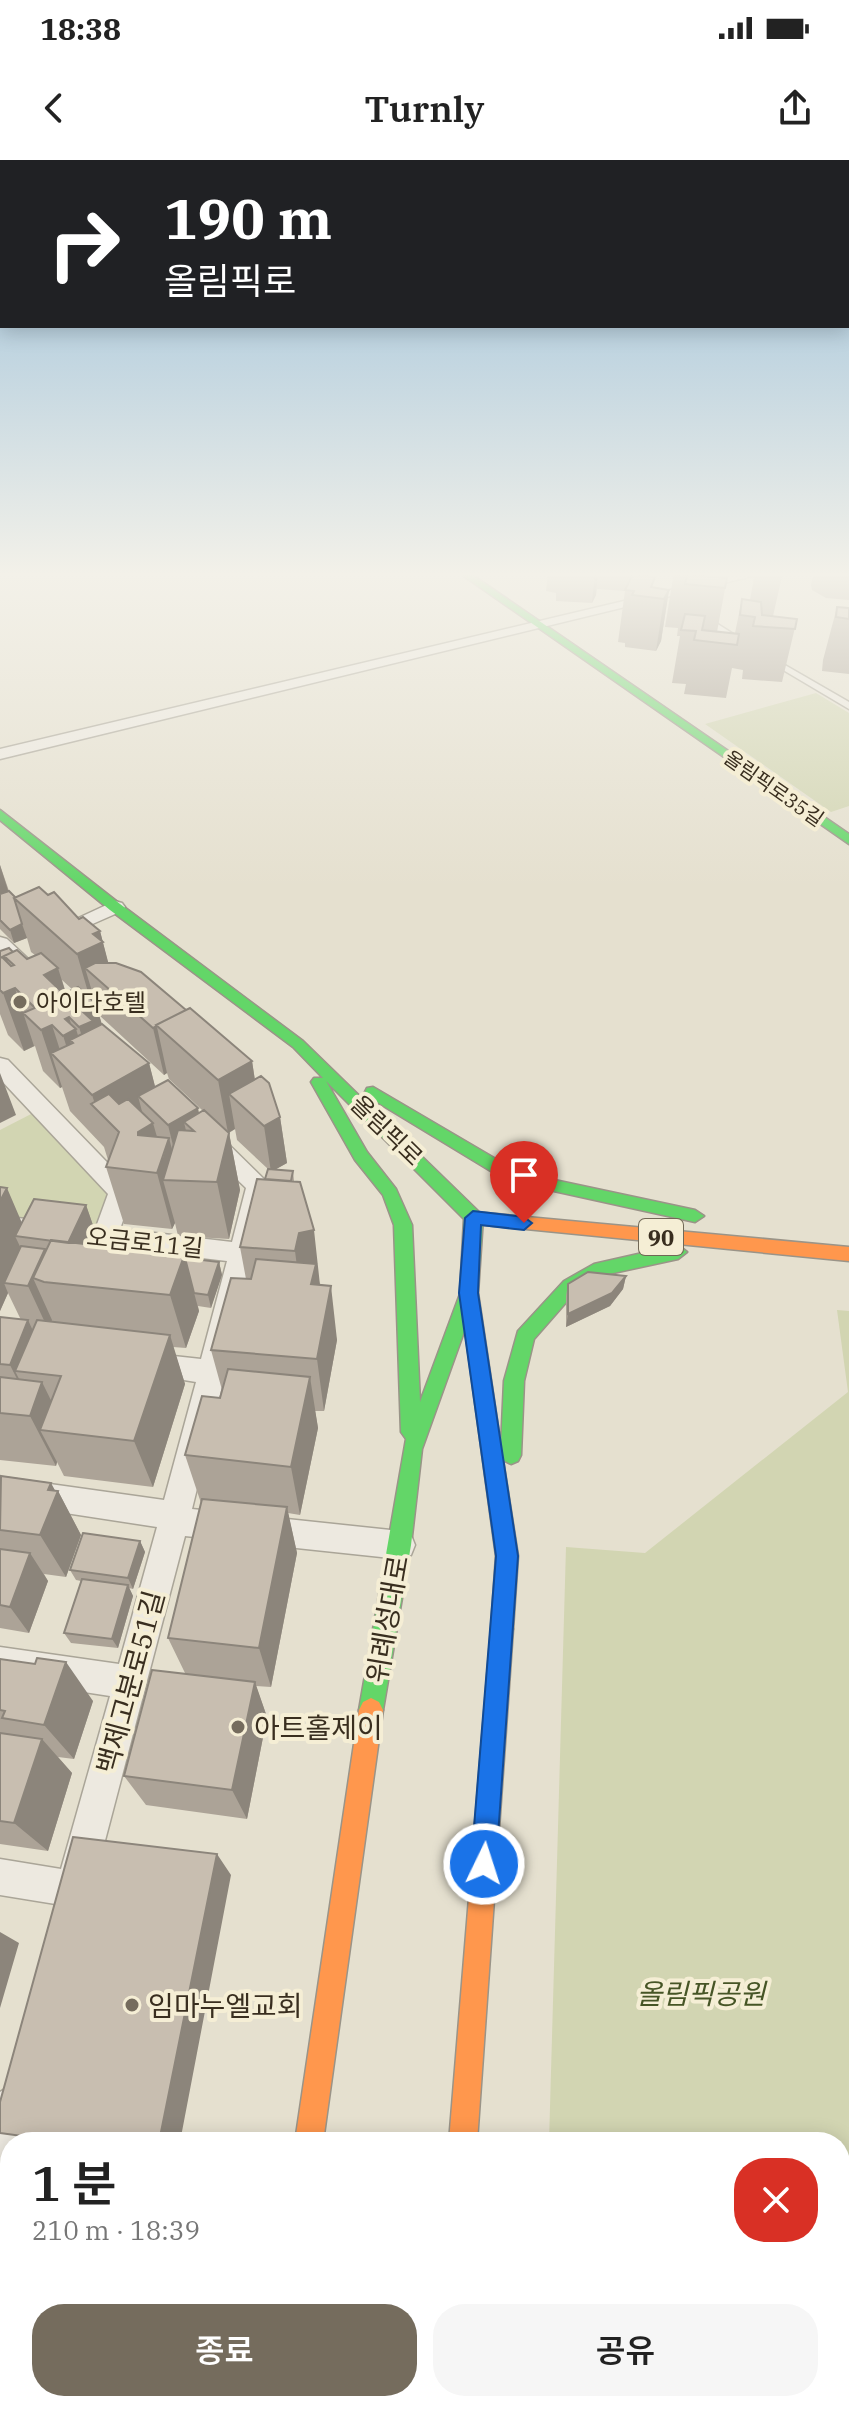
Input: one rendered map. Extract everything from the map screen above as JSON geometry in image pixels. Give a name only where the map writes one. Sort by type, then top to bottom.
[{"type":"main road","name":"올림픽로35길","points":[[613,677],[849,840]]},
{"type":"main road","name":"올림픽로","points":[[0,814],[115,907],[298,1044],[421,1162],[473,1218]]},
{"type":"main road","name":"90","points":[[298,1044],[500,1169],[539,1183],[709,1219]]},
{"type":"main road","points":[[298,1044],[361,1156],[390,1193],[403,1225],[412,1449]]},
{"type":"main road","name":"90","points":[[473,1218],[719,1244],[849,1254]]},
{"type":"main road","name":"위례성대로","points":[[464,2132],[507,1556],[469,1293],[473,1218]]},
{"type":"main road","points":[[739,1224],[849,1245]]},
{"type":"main road","points":[[507,1556],[514,1381],[525,1336],[570,1286],[600,1269],[719,1244]]},
{"type":"main road","name":"위례성대로","points":[[310,2132],[362,1759],[400,1545],[412,1449],[469,1293]]},
{"type":"main road","points":[[312,2117],[316,2132]]},
{"type":"street","points":[[4,755],[324,677]]},
{"type":"street","points":[[2,948],[31,943],[115,907]]},
{"type":"street","points":[[2,948],[52,992]]},
{"type":"street","points":[[0,1065],[121,1192],[104,1239]]},
{"type":"street","name":"백제고분로51길","points":[[0,1877],[70,1905],[174,1521],[259,1186],[190,1122]]},
{"type":"street","name":"오금로11길","points":[[0,1225],[242,1253]]},
{"type":"street","points":[[121,1361],[211,1372]]},
{"type":"street","points":[[0,1490],[156,1511],[174,1521],[400,1545]]},
{"type":"street","points":[[0,1663],[130,1682]]},
{"type":"street","points":[[8,2132],[24,2072]]},
{"type":"lane","points":[[800,677],[849,706]]},
{"type":"green space","points":[[816,693],[849,713],[849,806],[831,812],[705,724]]},
{"type":"green space","points":[[35,1112],[113,1194],[102,1222],[88,1229],[0,1219],[0,1130]]},
{"type":"green space","name":"올림픽공원","points":[[837,1310],[849,1311],[849,2132],[549,2132],[566,1547],[645,1553],[848,1392]]},
{"type":"building","points":[[39,887],[48,895],[54,892],[79,919],[83,917],[100,931],[93,934],[103,942],[77,954],[14,898]]},
{"type":"building","points":[[9,891],[15,897],[22,924],[10,930],[0,920],[0,894]]},
{"type":"building","points":[[9,948],[13,952],[4,956],[7,962],[0,958],[0,951]]},
{"type":"building","points":[[17,950],[27,959],[41,953],[58,968],[44,975],[64,994],[78,987],[96,1004],[82,1011],[93,1021],[79,1027],[69,1017],[65,1019],[76,1029],[63,1036],[52,1025],[41,1030],[23,1013],[35,1008],[15,988],[3,993],[0,990],[0,958],[14,965],[4,956]]},
{"type":"building","points":[[95,963],[116,963],[141,972],[186,1010],[153,1028],[85,968]]},
{"type":"building","points":[[190,1008],[252,1061],[218,1080],[156,1025]]},
{"type":"building","points":[[102,1024],[149,1063],[92,1095],[51,1053]]},
{"type":"building","points":[[261,1076],[269,1083],[280,1117],[264,1126],[229,1094]]},
{"type":"building","points":[[168,1080],[198,1108],[168,1125],[138,1096]]},
{"type":"building","points":[[109,1094],[119,1104],[128,1099],[153,1123],[138,1135],[169,1138],[157,1173],[106,1167],[119,1132],[91,1104]]},
{"type":"building","points":[[204,1110],[229,1133],[217,1182],[163,1180],[178,1130],[194,1131],[184,1122]]},
{"type":"building","points":[[268,1169],[293,1171],[291,1181],[265,1179]]},
{"type":"building","points":[[257,1179],[300,1182],[314,1230],[299,1233],[295,1251],[240,1247]]},
{"type":"building","points":[[0,1187],[7,1188],[0,1201]]},
{"type":"building","points":[[34,1199],[86,1205],[68,1243],[15,1236]]},
{"type":"building","points":[[51,1240],[184,1256],[170,1295],[44,1282],[33,1278]]},
{"type":"building","points":[[21,1246],[45,1249],[28,1286],[4,1283]]},
{"type":"building","points":[[185,1258],[219,1262],[208,1295],[194,1293]]},
{"type":"building","points":[[256,1259],[316,1264],[311,1284],[331,1286],[317,1359],[211,1350],[231,1278],[251,1279]]},
{"type":"building","points":[[588,1272],[626,1276],[612,1293],[568,1314],[568,1284]]},
{"type":"building","points":[[0,1317],[28,1320],[10,1365],[0,1364]]},
{"type":"building","points":[[37,1320],[170,1335],[134,1441],[40,1430],[61,1376],[15,1371]]},
{"type":"building","points":[[228,1369],[310,1377],[291,1467],[185,1455],[202,1396],[220,1398]]},
{"type":"building","points":[[0,1377],[42,1382],[30,1416],[0,1413]]},
{"type":"building","points":[[1,1476],[51,1483],[48,1490],[58,1491],[40,1535],[0,1530]]},
{"type":"building","points":[[202,1499],[287,1507],[259,1648],[168,1638]]},
{"type":"building","points":[[83,1533],[140,1541],[128,1578],[70,1570]]},
{"type":"building","points":[[0,1549],[30,1553],[10,1607],[0,1605]]},
{"type":"building","points":[[82,1579],[128,1585],[112,1639],[64,1633]]},
{"type":"building","points":[[37,1658],[66,1662],[44,1725],[2,1718],[5,1711],[0,1710],[0,1659],[35,1664]]},
{"type":"building","points":[[152,1670],[255,1682],[232,1790],[124,1776]]},
{"type":"building","points":[[0,1733],[42,1739],[14,1823],[0,1821]]},
{"type":"building","name":"임마누엘교회","points":[[73,1837],[217,1854],[161,2132],[0,2132],[0,2102]]},
{"type":"traffic: fast","points":[[614,677],[849,840]]},
{"type":"traffic: fast","points":[[0,814],[115,907],[298,1044],[474,1218]]},
{"type":"traffic: fast","points":[[319,1082],[361,1156],[390,1193],[403,1225],[411,1432]]},
{"type":"traffic: fast","points":[[373,1092],[500,1169],[528,1180],[695,1216]]},
{"type":"traffic: fast","points":[[473,1218],[469,1293],[507,1556],[502,1629]]},
{"type":"traffic: fast","points":[[511,1455],[514,1381],[525,1336],[570,1286],[600,1269],[678,1252]]},
{"type":"traffic: fast","points":[[371,1710],[400,1545],[412,1449],[467,1298]]},
{"type":"traffic: slow","points":[[474,1218],[849,1254]]},
{"type":"traffic: slow","points":[[464,2132],[502,1629]]},
{"type":"traffic: slow","points":[[310,2132],[371,1710]]},
{"type":"place","name":"아이다호텔","points":[[20,1002]]},
{"type":"place","name":"아트홀제이","points":[[238,1727]]},
{"type":"place","name":"임마누엘교회","points":[[132,2005]]},
{"type":"route","points":[[484,1864],[507,1556],[469,1293],[470,1263],[473,1218],[524,1223]]}]
